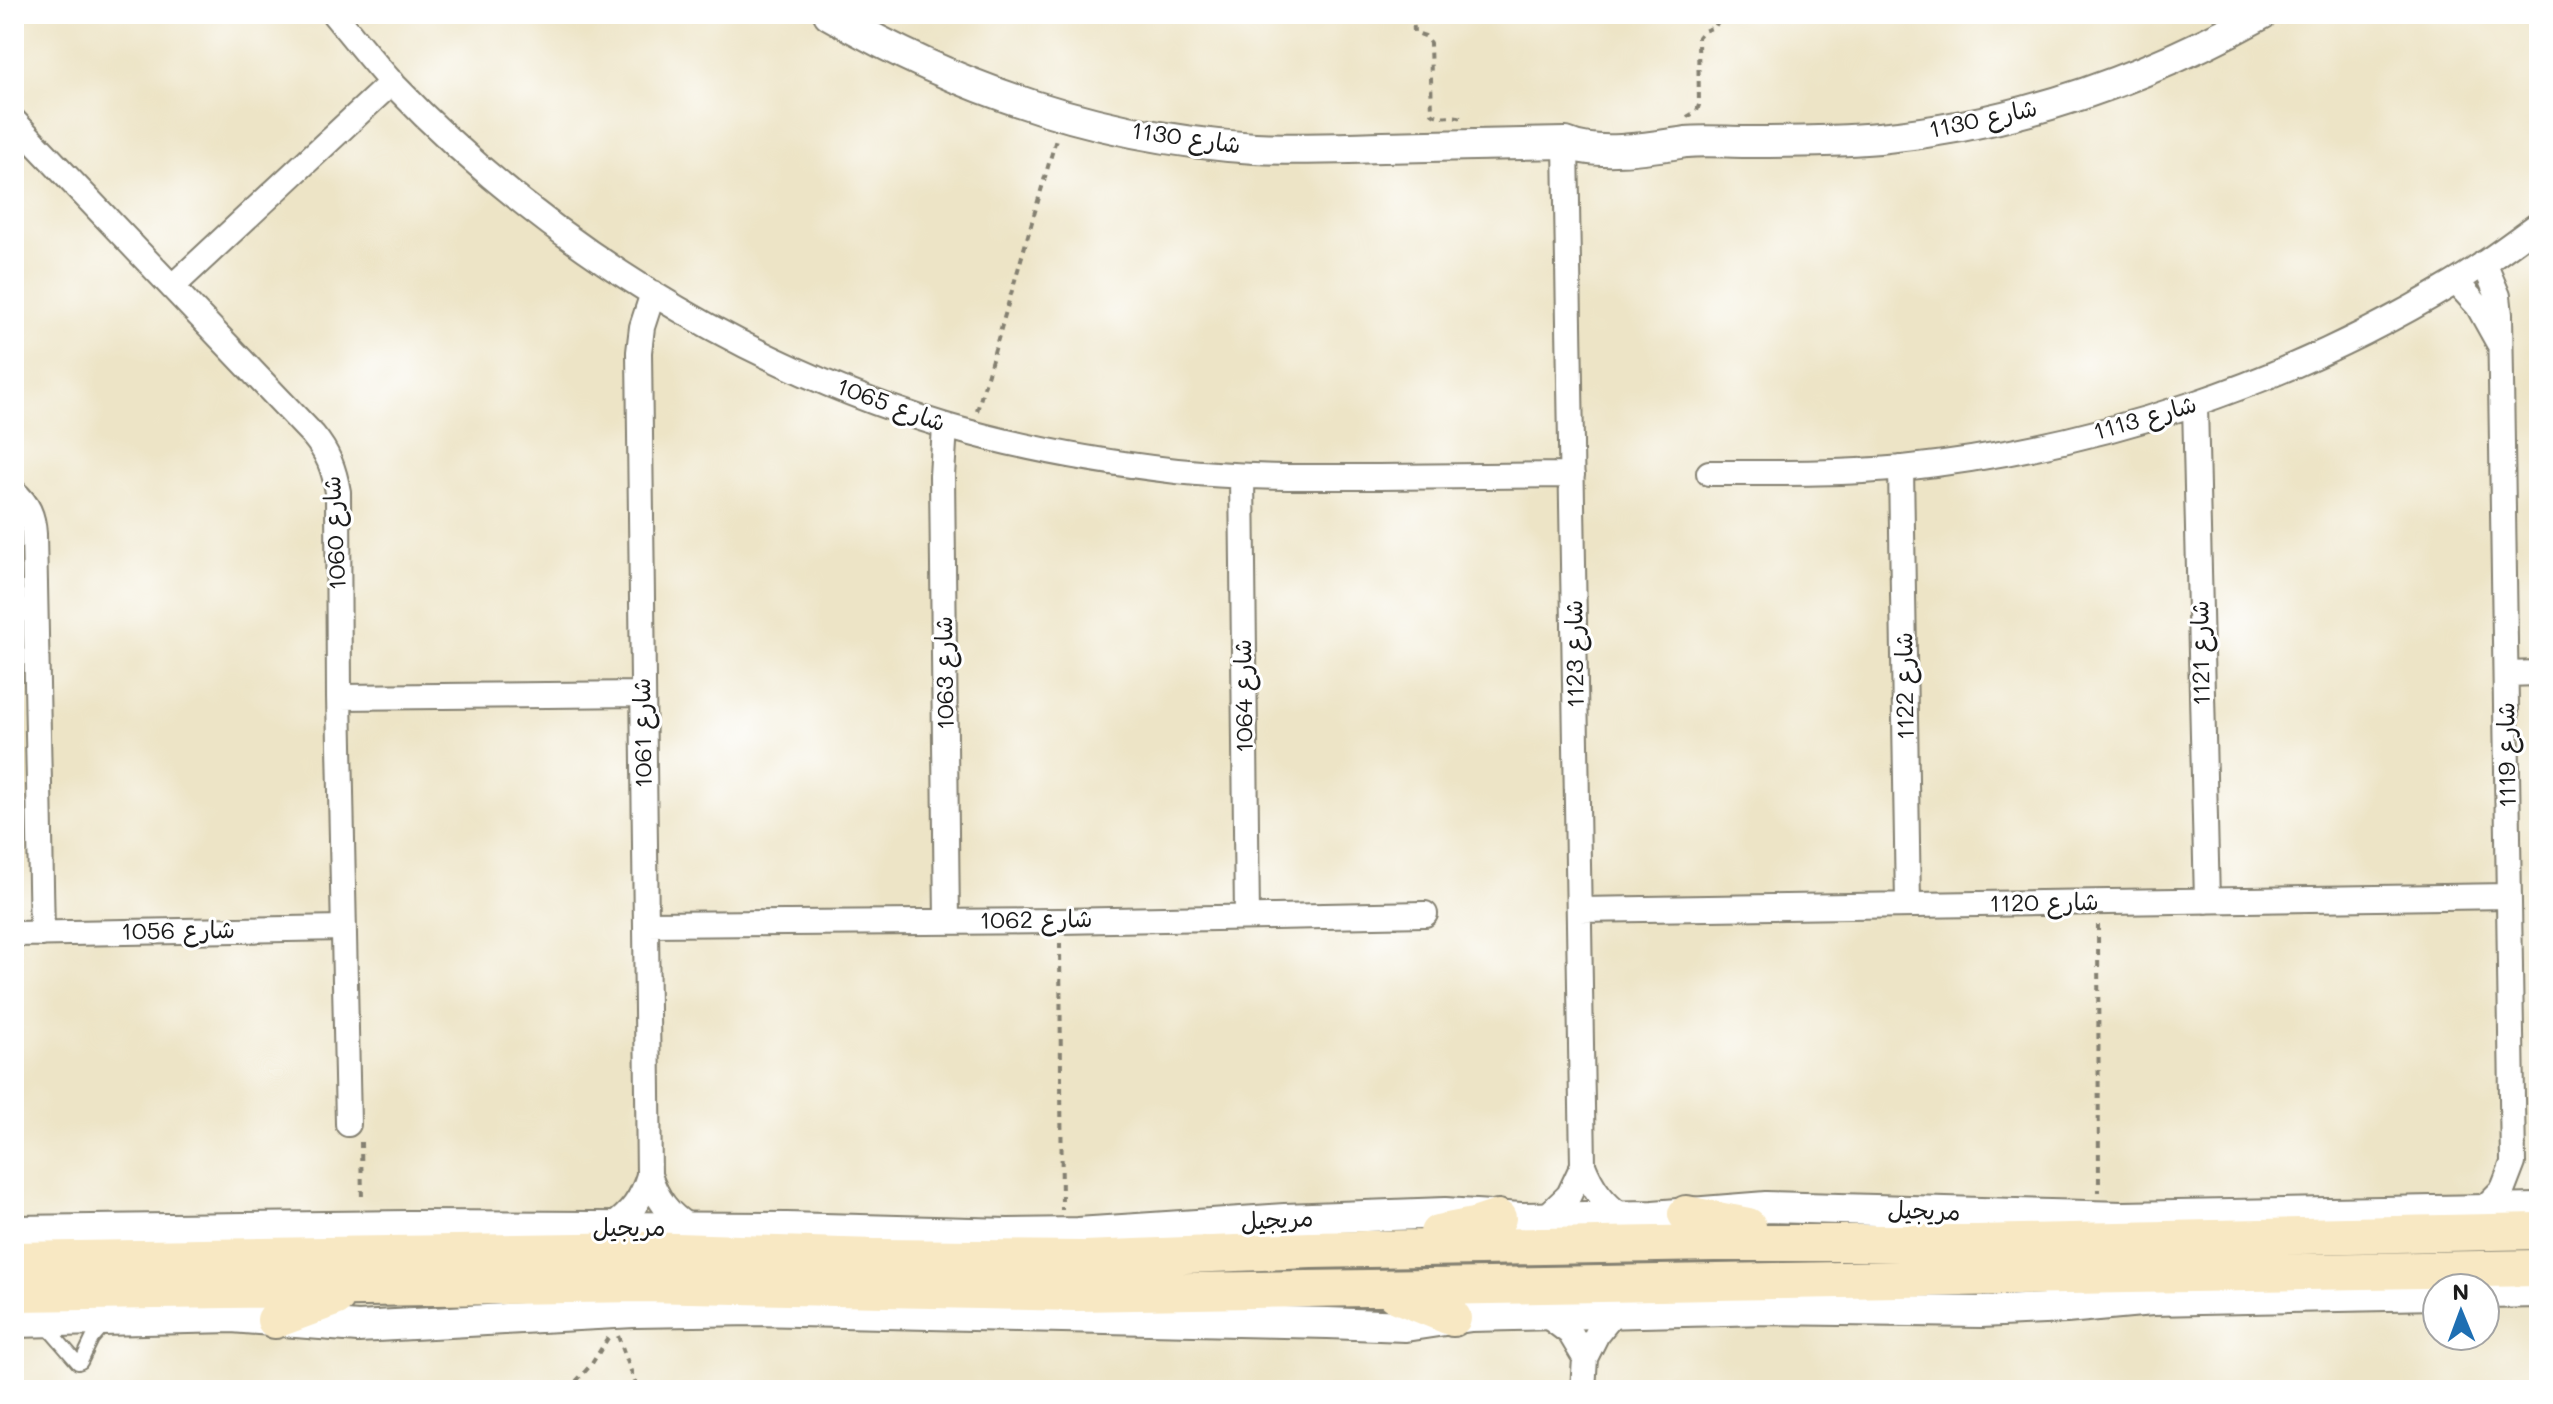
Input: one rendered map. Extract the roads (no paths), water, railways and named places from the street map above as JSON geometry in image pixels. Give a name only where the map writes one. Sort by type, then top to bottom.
[{"type":"main road","points":[[1686,1214],[1758,1227],[1909,1235],[1976,1243]]},
{"type":"main road","points":[[1311,1250],[1448,1232],[1498,1218]]},
{"type":"main road","points":[[336,1255],[409,1226]]},
{"type":"main road","name":"مريجيل","points":[[14,1260],[643,1250],[1085,1259],[1311,1250],[1714,1243],[1976,1243],[2539,1231]]},
{"type":"main road","points":[[14,1293],[642,1284],[1076,1293],[2539,1268]]},
{"type":"main road","points":[[1768,1309],[1831,1297],[2032,1290],[2051,1287],[2081,1275]]},
{"type":"main road","points":[[275,1320],[366,1287]]},
{"type":"main road","points":[[1382,1289],[1453,1318]]},
{"type":"street","name":"شارع 1065","points":[[334,14],[392,82],[506,188],[602,260],[653,293],[741,342],[814,377],[890,407],[945,426],[1055,452],[1113,462],[1242,476],[1572,475]]},
{"type":"street","name":"شارع 1130","points":[[829,14],[924,64],[975,86],[1063,116],[1137,133],[1255,148],[1566,143],[1589,149],[1650,149],[1685,142],[1880,138],[1998,118],[2112,85],[2167,62],[2262,14]]},
{"type":"street","points":[[172,287],[392,82]]},
{"type":"street","name":"شارع 1060","points":[[14,121],[313,435],[330,460],[338,492],[348,1124]]},
{"type":"street","name":"شارع 1123","points":[[1566,143],[1583,1165],[1598,1195],[1623,1217]]},
{"type":"street","name":"شارع 1113","points":[[1709,473],[1901,468],[1983,457],[2058,442],[2195,405],[2335,347],[2456,282],[2539,224]]},
{"type":"street","name":"شارع 1119","points":[[2482,1210],[2503,1189],[2513,1163],[2501,348],[2498,296],[2484,263]]},
{"type":"street","name":"شارع 1119","points":[[2456,282],[2488,320],[2501,348]]},
{"type":"street","name":"شارع 1061","points":[[653,293],[645,313],[639,352],[649,1175],[663,1206],[689,1227]]},
{"type":"street","name":"شارع 1121","points":[[2195,405],[2207,901]]},
{"type":"street","name":"شارع 1063","points":[[945,426],[942,476],[947,921]]},
{"type":"street","name":"شارع 1122","points":[[1901,468],[1908,905]]},
{"type":"street","name":"شارع 1064","points":[[1242,476],[1247,917]]},
{"type":"street","points":[[14,492],[25,502],[33,517],[42,934]]},
{"type":"street","points":[[2506,674],[2539,673]]},
{"type":"street","points":[[339,697],[642,694]]},
{"type":"street","name":"شارع 1120","points":[[1579,910],[2509,896]]},
{"type":"street","name":"شارع 1062","points":[[646,924],[1425,914]]},
{"type":"street","name":"شارع 1056","points":[[14,934],[343,928]]},
{"type":"street","points":[[2513,1163],[2526,1189],[2539,1203]]},
{"type":"street","name":"شارع 1123","points":[[1546,1217],[1569,1195],[1583,1165]]},
{"type":"street","name":"شارع 1061","points":[[610,1228],[636,1206],[649,1175]]},
{"type":"street","name":"مريجيل","points":[[14,1231],[409,1226],[1062,1233],[1419,1214],[1468,1214],[1498,1218],[1623,1217],[1766,1207],[2099,1216],[2539,1209]]},
{"type":"street","points":[[2501,1293],[2539,1292]]},
{"type":"street","points":[[27,1321],[232,1317],[358,1327],[769,1310],[1387,1327],[1453,1318],[1546,1315],[1768,1309],[1981,1312],[2152,1300],[2421,1294]]},
{"type":"street","points":[[1583,1390],[1585,1358],[1597,1334],[1614,1313]]},
{"type":"street","points":[[1546,1315],[1570,1333],[1585,1358]]},
{"type":"lane","points":[[27,1321],[53,1331],[78,1363],[92,1339],[111,1320]]}]
